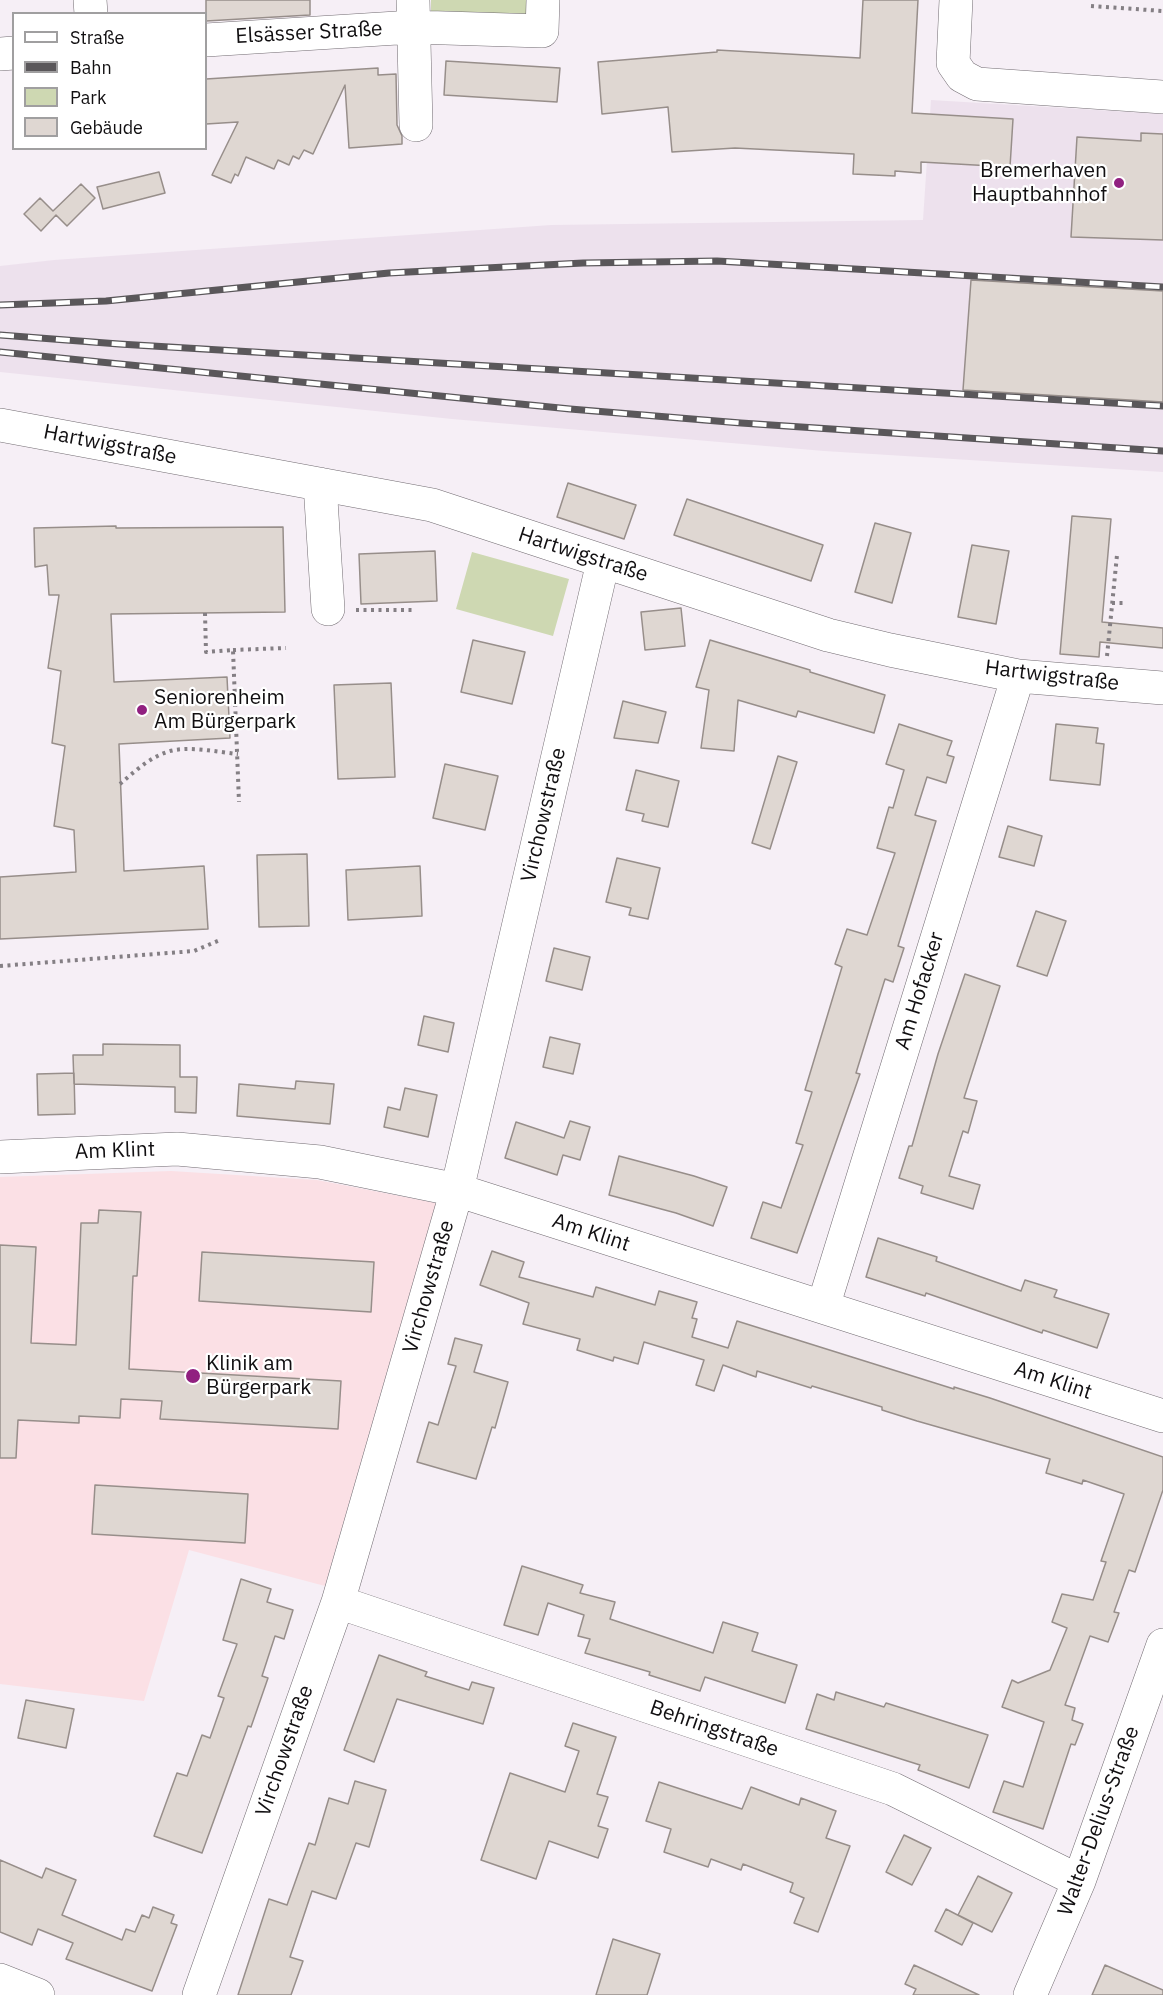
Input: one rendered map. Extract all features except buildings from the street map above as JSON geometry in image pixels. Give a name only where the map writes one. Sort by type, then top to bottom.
[{"type":"street","name":"Elsässer Straße","points":[[207,39],[413,14],[542,31],[543,0]]},
{"type":"street","points":[[956,0],[953,63],[962,76],[977,84],[1163,98]]},
{"type":"street","points":[[413,14],[416,125]]},
{"type":"street","name":"Hartwigstraße","points":[[0,425],[432,505],[828,635],[890,650],[1018,675],[1163,688]]},
{"type":"street","points":[[320,484],[328,609]]},
{"type":"street","name":"Virchowstraße","points":[[199,1995],[338,1602],[457,1190],[603,562]]},
{"type":"street","name":"Am Hofacker","points":[[823,1307],[1018,675]]},
{"type":"street","name":"Am Klint","points":[[0,1157],[177,1149],[320,1162],[457,1190],[1163,1416]]},
{"type":"street","name":"Behringstraße","points":[[338,1602],[894,1789],[1079,1881]]},
{"type":"street","name":"Walter-Delius-Straße","points":[[1030,1995],[1079,1881],[1163,1645]]},
{"type":"street","points":[[0,1980],[38,1995]]},
{"type":"path","points":[[1091,6],[1163,11]]},
{"type":"path","points":[[1105,683],[1116,555]]},
{"type":"path","points":[[1112,603],[1127,603]]},
{"type":"path","points":[[328,609],[412,610]]},
{"type":"path","points":[[205,613],[206,652],[286,648]]},
{"type":"path","points":[[233,650],[239,802]]},
{"type":"path","points":[[120,784],[150,759],[169,751],[190,750],[238,754]]},
{"type":"path","points":[[0,966],[194,951],[220,940]]},
{"type":"shaded area","points":[[931,100],[1163,114],[1163,472],[824,451],[452,419],[0,372],[0,266],[54,260],[551,225],[923,220]]},
{"type":"shaded area","name":"Klinik am Bürgerpark","points":[[171,1171],[317,1180],[436,1203],[325,1586],[189,1550],[144,1701],[0,1684],[0,1177]]},
{"type":"green space","points":[[431,0],[530,0],[529,20],[431,16]]},
{"type":"green space","points":[[472,552],[569,579],[553,636],[456,609]]},
{"type":"railway","points":[[0,305],[106,301],[389,273],[583,263],[717,261],[1163,287]]},
{"type":"railway","points":[[0,335],[1163,406]]},
{"type":"railway","points":[[0,352],[570,409],[741,423],[1163,451]]},
{"type":"place","name":"Bremerhaven Hauptbahnhof","points":[[1119,183]]},
{"type":"place","name":"Seniorenheim Am Bürgerpark","points":[[142,710]]},
{"type":"place","name":"Klinik am Bürgerpark","points":[[193,1376]]}]
